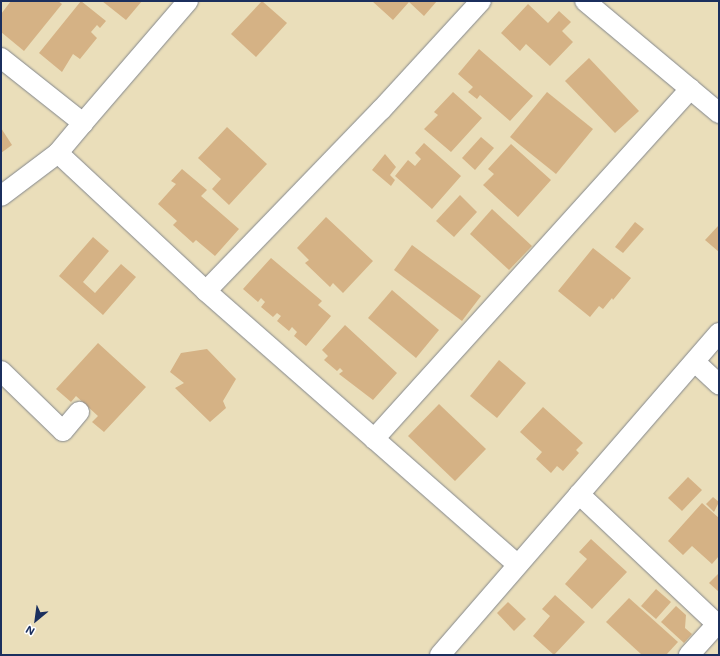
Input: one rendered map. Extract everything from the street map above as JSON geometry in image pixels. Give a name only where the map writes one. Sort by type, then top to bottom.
[{"type":"street","points":[[1,196],[58,153],[188,1]]},
{"type":"street","points":[[206,291],[381,110],[481,1]]},
{"type":"street","points":[[584,1],[719,113]]},
{"type":"street","points":[[1,58],[83,123]]},
{"type":"street","points":[[374,439],[690,89]]},
{"type":"street","points":[[58,153],[206,291],[517,564]]},
{"type":"street","points":[[440,655],[517,564],[719,333]]},
{"type":"street","points":[[695,362],[719,384]]},
{"type":"street","points":[[1,371],[63,431],[79,412]]},
{"type":"street","points":[[579,494],[718,625],[689,655]]},
{"type":"building","points":[[11,1],[58,1],[62,4],[24,51],[1,32],[1,14]]},
{"type":"building","points":[[81,1],[106,21],[100,28],[97,25],[91,32],[97,38],[80,59],[73,54],[62,72],[39,53]]},
{"type":"building","points":[[102,1],[142,1],[126,20]]},
{"type":"building","points":[[262,1],[287,23],[256,57],[231,34]]},
{"type":"building","points":[[372,1],[437,1],[424,16],[409,2],[393,20]]},
{"type":"building","points":[[528,4],[548,23],[559,11],[571,22],[562,31],[573,42],[550,66],[526,44],[520,51],[501,33]]},
{"type":"building","points":[[479,49],[533,96],[510,121],[480,95],[477,99],[468,92],[473,87],[458,74]]},
{"type":"building","points":[[589,58],[639,111],[615,133],[565,81]]},
{"type":"building","points":[[453,92],[482,118],[451,152],[424,129],[438,115],[434,112]]},
{"type":"building","points":[[547,92],[593,129],[556,174],[510,137]]},
{"type":"building","points":[[227,127],[267,164],[229,205],[212,189],[221,179],[198,158]]},
{"type":"building","points":[[1,128],[12,145],[1,153]]},
{"type":"building","points":[[481,137],[494,148],[475,170],[462,158]]},
{"type":"building","points":[[424,143],[461,176],[432,209],[395,176],[408,160],[415,166],[421,159],[415,153]]},
{"type":"building","points":[[511,144],[551,180],[518,217],[483,185],[494,174],[488,169]]},
{"type":"building","points":[[385,154],[396,167],[390,175],[395,180],[391,186],[372,170]]},
{"type":"building","points":[[182,169],[207,190],[201,196],[239,229],[215,256],[196,240],[193,243],[173,225],[177,221],[158,204],[176,184],[171,181]]},
{"type":"building","points":[[460,195],[477,212],[454,237],[436,221]]},
{"type":"building","points":[[492,209],[532,246],[509,270],[470,234]]},
{"type":"building","points":[[326,217],[373,261],[343,293],[333,283],[330,287],[305,263],[309,260],[297,248]]},
{"type":"building","points":[[635,222],[644,229],[623,253],[615,247]]},
{"type":"building","points":[[719,225],[719,252],[705,240]]},
{"type":"building","points":[[93,237],[109,251],[83,282],[95,293],[121,264],[136,277],[103,315],[59,276]]},
{"type":"building","points":[[412,245],[481,296],[462,321],[394,270]]},
{"type":"building","points":[[593,248],[631,278],[613,300],[612,298],[603,309],[599,306],[590,317],[558,291]]},
{"type":"building","points":[[271,258],[322,301],[318,305],[331,316],[306,346],[294,336],[297,332],[292,327],[289,331],[277,321],[281,316],[277,313],[273,317],[261,307],[265,302],[261,298],[258,302],[243,289]]},
{"type":"building","points":[[392,290],[439,330],[416,358],[368,318]]},
{"type":"building","points":[[345,325],[397,373],[373,400],[339,374],[343,371],[340,368],[337,371],[324,360],[328,356],[322,350]]},
{"type":"building","points":[[98,343],[146,387],[104,432],[92,422],[98,416],[76,396],[71,402],[56,389]]},
{"type":"building","points":[[207,349],[236,379],[223,401],[226,408],[210,422],[175,388],[184,383],[170,372],[181,353]]},
{"type":"building","points":[[499,360],[526,383],[497,418],[470,396]]},
{"type":"building","points":[[439,404],[486,449],[455,481],[408,436]]},
{"type":"building","points":[[543,407],[583,443],[576,450],[579,453],[563,471],[557,466],[551,473],[536,459],[542,452],[520,432]]},
{"type":"building","points":[[688,477],[702,490],[682,511],[668,498]]},
{"type":"building","points":[[713,497],[719,502],[714,512],[706,504]]},
{"type":"building","points":[[702,503],[719,518],[719,556],[712,564],[692,546],[683,555],[668,541]]},
{"type":"building","points":[[591,539],[627,572],[592,609],[565,584],[587,559],[579,552]]},
{"type":"building","points":[[719,573],[719,592],[709,583]]},
{"type":"building","points":[[656,589],[671,602],[656,619],[641,606]]},
{"type":"building","points":[[555,595],[585,622],[554,655],[533,636],[550,616],[542,609]]},
{"type":"building","points":[[629,598],[678,642],[666,655],[642,655],[606,622]]},
{"type":"building","points":[[508,602],[526,619],[514,631],[497,613]]},
{"type":"building","points":[[676,606],[686,615],[685,628],[692,634],[684,643],[661,622]]}]
